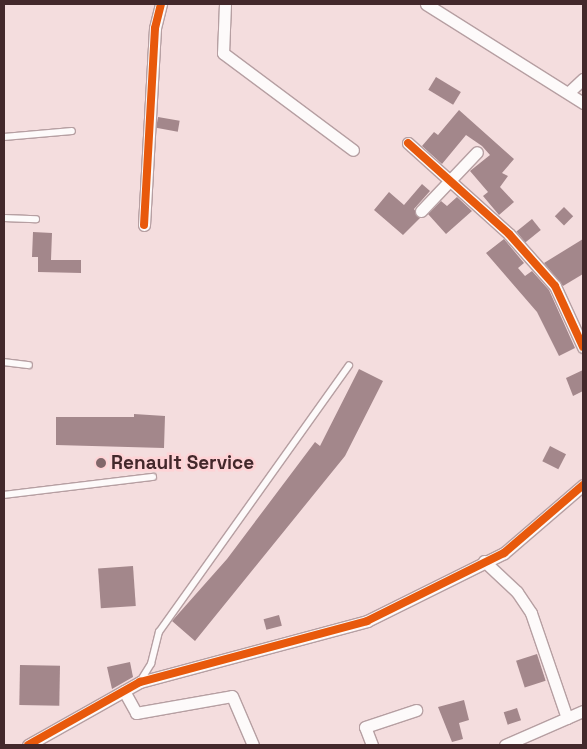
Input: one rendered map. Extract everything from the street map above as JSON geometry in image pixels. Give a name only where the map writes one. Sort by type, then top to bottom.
[{"type":"street","points":[[144,224],[155,28],[161,4]]},
{"type":"street","points":[[225,4],[222,53],[353,150]]},
{"type":"street","points":[[426,4],[444,7],[583,102]]},
{"type":"street","points":[[569,92],[583,79]]},
{"type":"street","points":[[408,143],[509,234],[555,286],[583,347]]},
{"type":"street","points":[[421,211],[478,152]]},
{"type":"street","points":[[28,745],[140,682],[366,621],[504,552],[581,492]]},
{"type":"street","points":[[484,561],[517,592],[531,613],[566,718]]},
{"type":"street","points":[[124,691],[136,713],[232,696],[253,745]]},
{"type":"street","points":[[372,745],[365,728],[416,710]]},
{"type":"street","points":[[505,745],[583,711]]},
{"type":"lane","points":[[4,137],[72,131]]},
{"type":"lane","points":[[4,218],[36,219]]},
{"type":"lane","points":[[4,362],[30,365]]},
{"type":"lane","points":[[140,682],[151,664],[159,632],[349,366]]},
{"type":"lane","points":[[4,495],[153,477]]},
{"type":"building","points":[[436,77],[461,92],[453,105],[428,90]]},
{"type":"building","points":[[459,110],[514,159],[502,173],[508,176],[500,187],[514,202],[499,215],[483,196],[488,192],[470,171],[490,155],[482,146],[466,135],[442,164],[422,146],[434,132],[438,135]]},
{"type":"building","points":[[158,117],[180,121],[178,132],[156,128]]},
{"type":"building","points":[[422,184],[430,191],[414,209],[420,218],[403,235],[374,210],[389,192],[404,205]]},
{"type":"building","points":[[457,197],[472,211],[446,234],[428,214],[441,201],[447,206]]},
{"type":"building","points":[[564,207],[573,216],[564,225],[555,216]]},
{"type":"building","points":[[532,219],[541,230],[525,242],[516,232]]},
{"type":"building","points":[[33,232],[52,233],[51,260],[81,260],[81,273],[38,272],[38,257],[32,257]]},
{"type":"building","points":[[504,239],[524,263],[518,268],[525,276],[532,271],[549,290],[575,348],[559,356],[537,312],[486,253]]},
{"type":"building","points":[[583,239],[583,274],[563,286],[544,263]]},
{"type":"building","points":[[359,369],[383,381],[345,456],[195,641],[172,621],[227,559],[315,442],[320,446]]},
{"type":"building","points":[[583,370],[583,391],[573,396],[566,378]]},
{"type":"building","points":[[134,414],[165,416],[164,448],[56,445],[56,417],[134,417]]},
{"type":"building","points":[[550,446],[566,454],[558,469],[542,461]]},
{"type":"building","points":[[133,566],[136,606],[101,608],[98,568]]},
{"type":"building","points":[[279,615],[282,626],[266,630],[264,619]]},
{"type":"building","points":[[537,654],[546,681],[525,687],[516,661]]},
{"type":"building","points":[[130,662],[133,677],[112,689],[107,667]]},
{"type":"building","points":[[20,665],[60,666],[59,706],[19,705]]},
{"type":"building","points":[[464,700],[469,720],[459,723],[463,739],[452,742],[438,707]]},
{"type":"building","points":[[517,708],[521,720],[508,725],[504,712]]},
{"type":"cycle path","points":[[144,225],[155,28],[161,4]]},
{"type":"cycle path","points":[[408,143],[509,234],[555,286],[583,347]]},
{"type":"cycle path","points":[[28,745],[140,682],[367,621],[504,553],[583,485]]},
{"type":"place","name":"Renault Service","points":[[101,463]]}]
